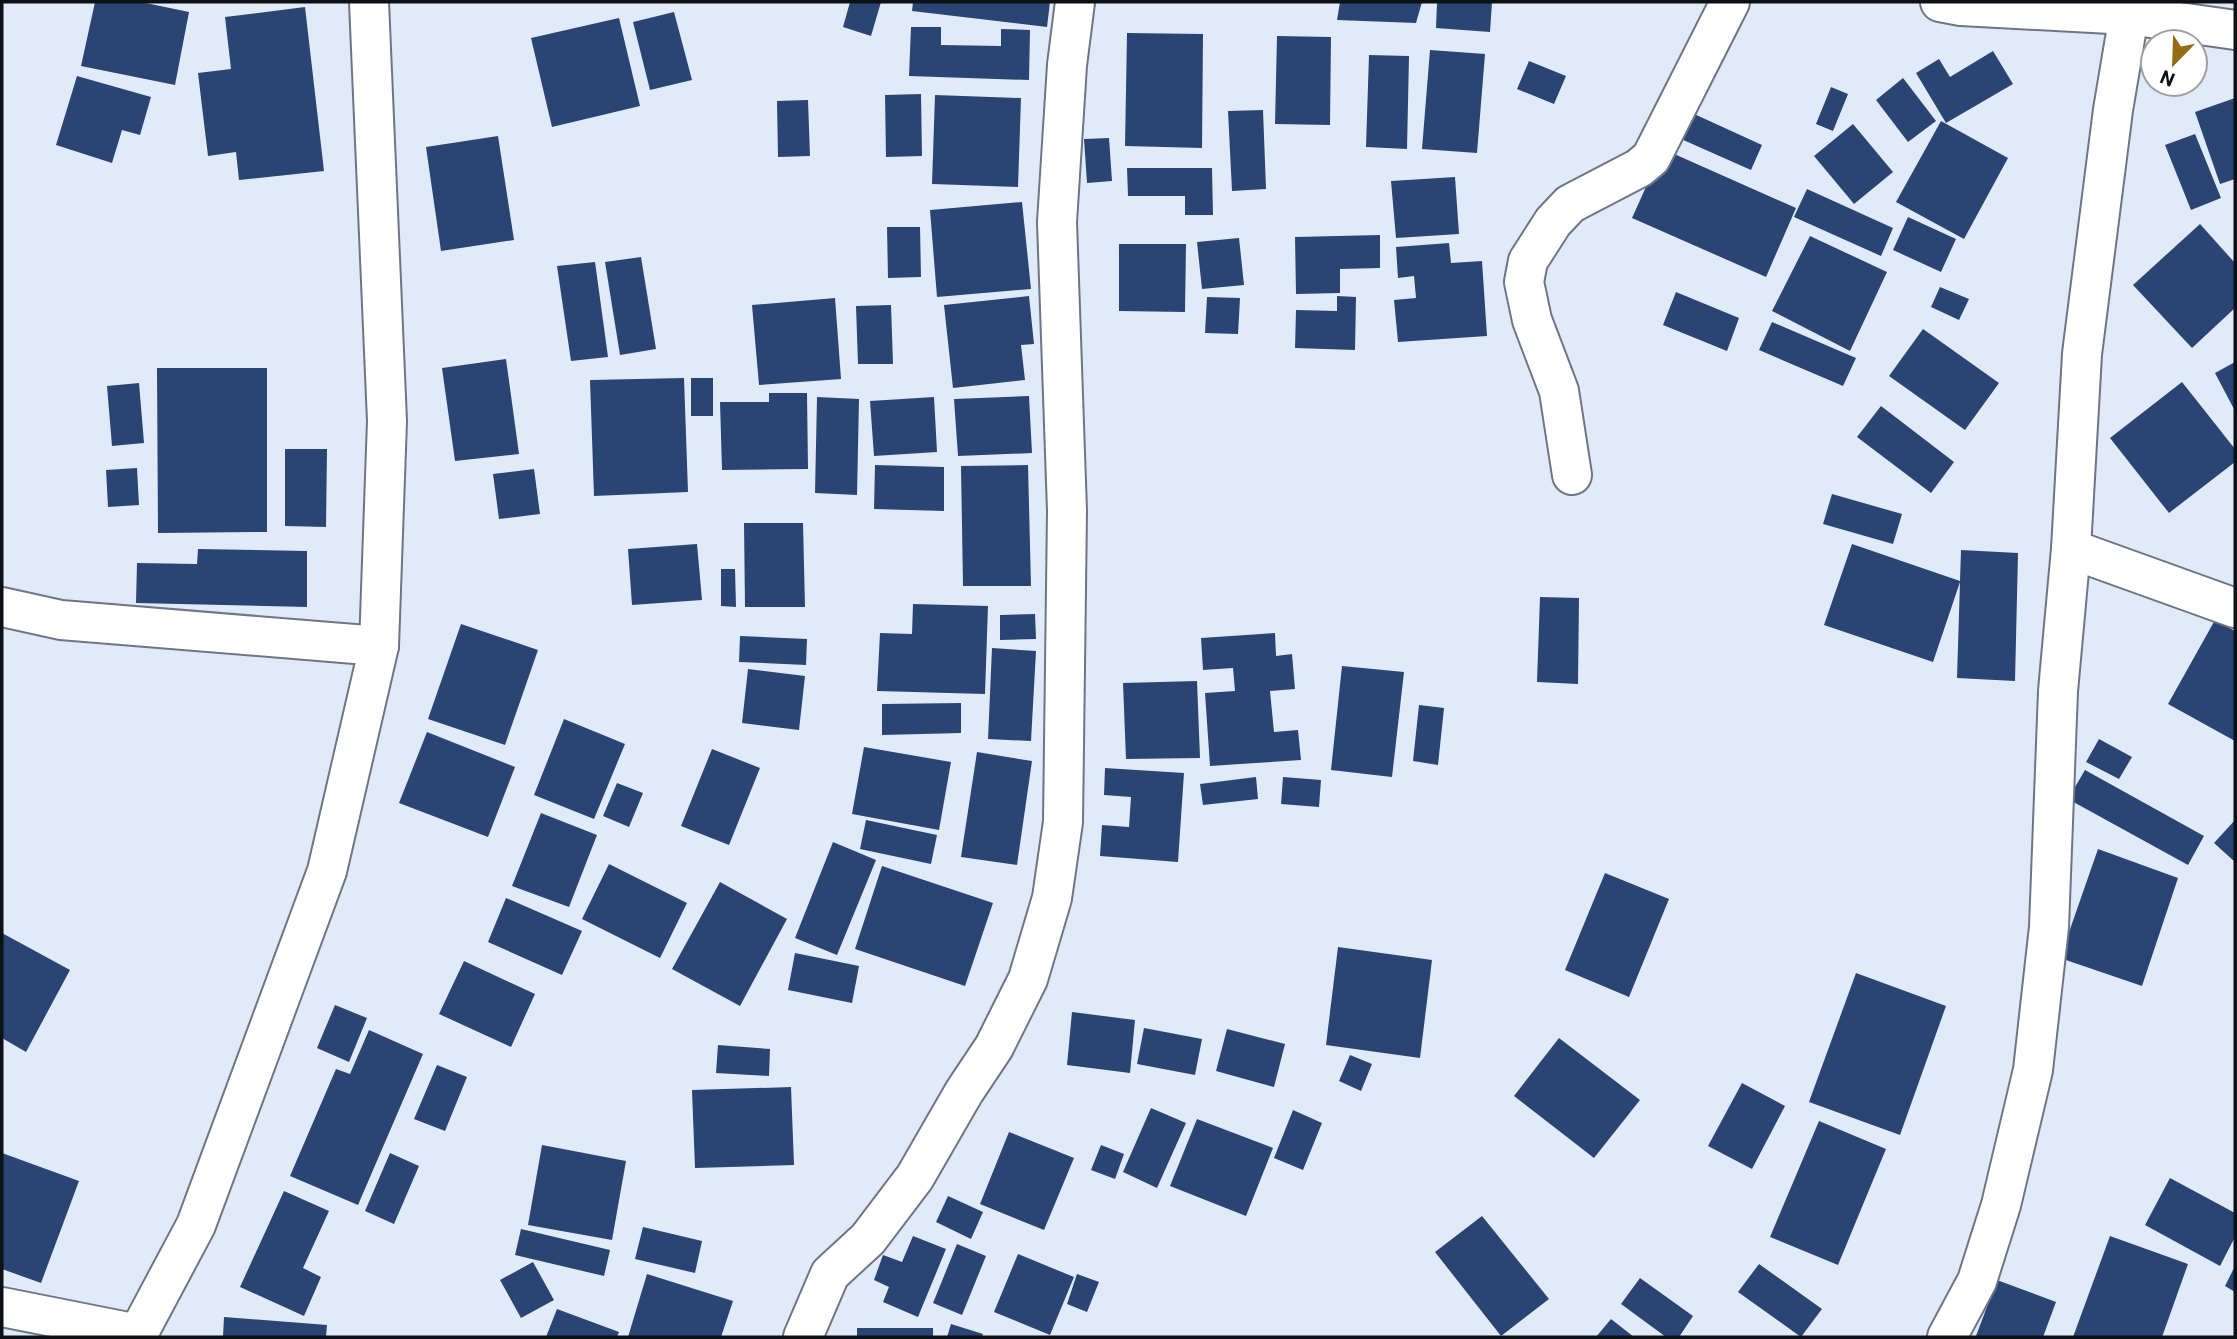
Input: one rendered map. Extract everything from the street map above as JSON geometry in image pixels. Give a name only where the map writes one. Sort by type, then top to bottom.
[{"type":"street","points":[[2,1307],[139,1336],[196,1226],[327,871],[379,646],[387,421],[369,2]]},
{"type":"street","points":[[803,1337],[830,1274],[868,1239],[915,1177],[964,1092],[994,1047],[1028,979],[1052,898],[1063,822],[1067,511],[1057,222],[1067,65],[1075,2]]},
{"type":"street","points":[[1572,475],[1559,391],[1532,320],[1524,282],[1528,261],[1553,222],[1570,204],[1639,168],[1651,158],[1730,2]]},
{"type":"street","points":[[1940,2],[1961,6],[2129,15],[2235,30]]},
{"type":"street","points":[[1947,1337],[1978,1281],[2001,1205],[2033,1070],[2049,927],[2058,691],[2071,549],[2082,354],[2113,110],[2129,15]]},
{"type":"street","points":[[2071,549],[2235,608]]},
{"type":"street","points":[[2,607],[61,620],[379,646]]},
{"type":"building","points":[[95,2],[141,2],[189,12],[175,85],[81,66]]},
{"type":"building","points":[[850,2],[881,2],[871,36],[843,27]]},
{"type":"building","points":[[913,2],[1050,2],[1047,27],[912,11]]},
{"type":"building","points":[[1340,2],[1422,2],[1416,23],[1337,20]]},
{"type":"building","points":[[1437,2],[1492,2],[1490,32],[1436,28]]},
{"type":"building","points":[[305,7],[324,171],[239,180],[236,152],[208,156],[198,73],[231,69],[225,17]]},
{"type":"building","points":[[674,12],[692,80],[650,90],[633,22]]},
{"type":"building","points":[[619,18],[640,106],[552,127],[531,38]]},
{"type":"building","points":[[911,27],[941,27],[941,45],[1001,46],[1001,29],[1030,30],[1029,80],[909,76]]},
{"type":"building","points":[[1127,33],[1203,34],[1202,148],[1125,146]]},
{"type":"building","points":[[1277,36],[1331,37],[1330,125],[1275,124]]},
{"type":"building","points":[[1430,50],[1485,54],[1477,153],[1422,149]]},
{"type":"building","points":[[1993,51],[2013,84],[1946,123],[1916,73],[1939,59],[1950,77]]},
{"type":"building","points":[[1369,55],[1409,56],[1407,149],[1366,147]]},
{"type":"building","points":[[1529,61],[1566,76],[1554,104],[1517,89]]},
{"type":"building","points":[[77,76],[151,97],[140,135],[122,130],[112,163],[56,145]]},
{"type":"building","points":[[1903,78],[1936,121],[1908,142],[1876,100]]},
{"type":"building","points":[[1831,87],[1848,94],[1833,131],[1816,124]]},
{"type":"building","points":[[921,94],[922,156],[886,157],[885,95]]},
{"type":"building","points":[[935,95],[1021,98],[1018,187],[932,184]]},
{"type":"building","points":[[2235,98],[2235,179],[2220,184],[2195,112]]},
{"type":"building","points":[[808,100],[810,156],[778,157],[777,101]]},
{"type":"building","points":[[1263,110],[1266,189],[1232,191],[1228,111]]},
{"type":"building","points":[[1692,113],[1762,145],[1751,170],[1681,139]]},
{"type":"building","points":[[1941,121],[2008,158],[1964,239],[1896,202]]},
{"type":"building","points":[[1853,124],[1893,172],[1854,204],[1814,156]]},
{"type":"building","points":[[2195,134],[2221,198],[2191,210],[2165,145]]},
{"type":"building","points":[[498,136],[514,240],[441,251],[426,147]]},
{"type":"building","points":[[1109,138],[1112,181],[1087,183],[1084,139]]},
{"type":"building","points":[[1663,149],[1796,208],[1766,277],[1632,218]]},
{"type":"building","points":[[1127,168],[1212,168],[1213,215],[1185,215],[1185,196],[1128,196]]},
{"type":"building","points":[[1455,177],[1459,234],[1396,238],[1391,181]]},
{"type":"building","points":[[1807,189],[1893,228],[1881,256],[1794,217]]},
{"type":"building","points":[[1022,202],[1031,289],[937,297],[930,210]]},
{"type":"building","points":[[1908,217],[1956,239],[1941,272],[1893,250]]},
{"type":"building","points":[[2200,224],[2235,263],[2235,308],[2192,348],[2133,285]]},
{"type":"building","points":[[887,227],[920,227],[921,277],[888,278]]},
{"type":"building","points":[[1380,235],[1380,268],[1340,269],[1340,293],[1296,294],[1295,237]]},
{"type":"building","points":[[1810,236],[1887,272],[1850,351],[1772,311]]},
{"type":"building","points":[[1239,238],[1244,285],[1202,289],[1197,242]]},
{"type":"building","points":[[1449,243],[1451,263],[1482,261],[1487,336],[1398,342],[1394,300],[1416,298],[1414,276],[1398,278],[1396,247]]},
{"type":"building","points":[[1119,244],[1186,244],[1185,312],[1119,311]]},
{"type":"building","points":[[641,257],[656,349],[620,355],[605,262]]},
{"type":"building","points":[[595,262],[608,357],[571,361],[557,266]]},
{"type":"building","points":[[1940,287],[1969,299],[1959,320],[1931,307]]},
{"type":"building","points":[[1676,292],[1739,318],[1727,351],[1663,325]]},
{"type":"building","points":[[1029,296],[1034,344],[1021,345],[1025,380],[953,388],[944,305]]},
{"type":"building","points":[[1337,296],[1356,297],[1355,350],[1295,348],[1296,310],[1337,311]]},
{"type":"building","points":[[1207,297],[1240,298],[1238,334],[1205,333]]},
{"type":"building","points":[[835,298],[841,379],[759,385],[752,305]]},
{"type":"building","points":[[891,305],[893,364],[858,364],[856,306]]},
{"type":"building","points":[[1772,322],[1856,358],[1843,386],[1759,350]]},
{"type":"building","points":[[1923,329],[1999,383],[1965,430],[1889,376]]},
{"type":"building","points":[[506,359],[519,454],[455,461],[442,368]]},
{"type":"building","points":[[2235,362],[2235,411],[2215,373]]},
{"type":"building","points":[[157,368],[267,368],[267,532],[158,533]]},
{"type":"building","points":[[684,378],[688,492],[594,496],[590,380]]},
{"type":"building","points":[[691,378],[713,378],[713,416],[691,416]]},
{"type":"building","points":[[2182,382],[2235,449],[2235,462],[2169,513],[2110,438]]},
{"type":"building","points":[[139,383],[144,443],[112,446],[107,386]]},
{"type":"building","points":[[769,393],[807,393],[808,469],[722,470],[720,402],[769,402]]},
{"type":"building","points":[[1029,396],[1032,453],[958,456],[954,399]]},
{"type":"building","points":[[817,397],[859,399],[857,495],[815,493]]},
{"type":"building","points":[[934,397],[937,452],[874,456],[870,401]]},
{"type":"building","points":[[1881,406],[1954,462],[1931,493],[1857,437]]},
{"type":"building","points":[[285,449],[327,449],[326,527],[285,526]]},
{"type":"building","points":[[875,465],[944,467],[944,511],[874,509]]},
{"type":"building","points":[[1028,465],[1031,586],[963,586],[961,466]]},
{"type":"building","points":[[137,468],[139,505],[108,507],[106,470]]},
{"type":"building","points":[[534,469],[540,514],[499,519],[493,474]]},
{"type":"building","points":[[1832,494],[1902,514],[1893,544],[1823,524]]},
{"type":"building","points":[[744,523],[803,523],[805,607],[745,607]]},
{"type":"building","points":[[697,544],[702,600],[632,605],[628,549]]},
{"type":"building","points":[[1852,544],[1960,581],[1961,550],[2018,553],[2015,681],[1957,678],[1960,582],[1933,662],[1824,625]]},
{"type":"building","points":[[198,549],[307,551],[307,607],[136,603],[137,563],[197,564]]},
{"type":"building","points":[[721,569],[735,569],[736,607],[721,606]]},
{"type":"building","points":[[1540,597],[1579,598],[1578,684],[1537,682]]},
{"type":"building","points":[[913,604],[988,606],[985,694],[877,691],[880,633],[912,634]]},
{"type":"building","points":[[1035,614],[1036,639],[1000,640],[1000,615]]},
{"type":"building","points":[[2215,620],[2235,631],[2235,741],[2168,704]]},
{"type":"building","points":[[461,624],[538,650],[505,745],[428,719]]},
{"type":"building","points":[[1275,633],[1276,656],[1292,654],[1295,689],[1270,691],[1274,732],[1298,730],[1301,760],[1210,766],[1205,693],[1235,691],[1233,668],[1203,670],[1201,638]]},
{"type":"building","points":[[740,636],[807,639],[806,665],[739,662]]},
{"type":"building","points":[[992,648],[1036,651],[1031,741],[988,739]]},
{"type":"building","points":[[1342,666],[1404,672],[1392,777],[1331,770]]},
{"type":"building","points":[[748,669],[805,676],[799,730],[742,723]]},
{"type":"building","points":[[1197,681],[1200,758],[1126,759],[1123,683]]},
{"type":"building","points":[[961,703],[961,733],[882,735],[882,704]]},
{"type":"building","points":[[1419,705],[1444,708],[1438,765],[1413,761]]},
{"type":"building","points":[[564,719],[625,744],[594,819],[534,795]]},
{"type":"building","points":[[427,732],[515,767],[488,837],[399,803]]},
{"type":"building","points":[[2099,739],[2132,757],[2119,779],[2086,762]]},
{"type":"building","points":[[864,747],[951,762],[939,830],[852,814]]},
{"type":"building","points":[[712,749],[760,768],[729,845],[681,826]]},
{"type":"building","points":[[977,752],[1032,761],[1017,865],[961,857]]},
{"type":"building","points":[[1105,768],[1184,773],[1178,862],[1100,856],[1102,825],[1129,827],[1131,797],[1104,795]]},
{"type":"building","points":[[2085,770],[2204,836],[2188,865],[2068,799]]},
{"type":"building","points":[[1256,777],[1258,799],[1203,805],[1200,784]]},
{"type":"building","points":[[1283,777],[1321,780],[1319,807],[1281,804]]},
{"type":"building","points":[[617,783],[643,793],[629,827],[603,816]]},
{"type":"building","points":[[541,813],[597,835],[569,907],[512,886]]},
{"type":"building","points":[[866,820],[937,835],[931,864],[860,849]]},
{"type":"building","points":[[2235,820],[2235,862],[2214,843]]},
{"type":"building","points":[[833,842],[876,860],[837,955],[795,938]]},
{"type":"building","points":[[2098,849],[2178,878],[2142,986],[2060,958]]},
{"type":"building","points":[[609,864],[687,903],[660,958],[582,919]]},
{"type":"building","points":[[882,866],[993,903],[965,986],[855,949]]},
{"type":"building","points":[[1605,873],[1669,899],[1629,997],[1565,970]]},
{"type":"building","points":[[720,882],[787,919],[740,1006],[672,969]]},
{"type":"building","points":[[506,898],[582,931],[562,975],[488,942]]},
{"type":"building","points":[[2,933],[70,970],[26,1052],[2,1038]]},
{"type":"building","points":[[1338,947],[1432,960],[1420,1058],[1326,1045]]},
{"type":"building","points":[[795,953],[859,966],[852,1003],[788,990]]},
{"type":"building","points":[[464,961],[535,994],[511,1047],[439,1014]]},
{"type":"building","points":[[1856,973],[1946,1006],[1900,1135],[1809,1102]]},
{"type":"building","points":[[335,1005],[367,1018],[349,1062],[317,1048]]},
{"type":"building","points":[[1072,1012],[1135,1020],[1130,1073],[1067,1065]]},
{"type":"building","points":[[1144,1028],[1202,1039],[1195,1075],[1137,1064]]},
{"type":"building","points":[[1227,1029],[1285,1044],[1274,1087],[1216,1071]]},
{"type":"building","points":[[369,1030],[423,1054],[358,1205],[290,1176],[336,1069],[350,1074]]},
{"type":"building","points":[[1559,1038],[1640,1100],[1594,1158],[1514,1096]]},
{"type":"building","points":[[718,1045],[770,1049],[769,1076],[716,1073]]},
{"type":"building","points":[[1350,1055],[1372,1064],[1361,1091],[1339,1081]]},
{"type":"building","points":[[437,1065],[467,1077],[445,1131],[414,1119]]},
{"type":"building","points":[[1742,1083],[1785,1106],[1752,1169],[1708,1146]]},
{"type":"building","points":[[791,1087],[794,1165],[695,1168],[692,1090]]},
{"type":"building","points":[[1151,1108],[1186,1123],[1157,1188],[1123,1172]]},
{"type":"building","points":[[1293,1110],[1322,1123],[1303,1170],[1274,1158]]},
{"type":"building","points":[[1197,1119],[1273,1148],[1246,1216],[1170,1186]]},
{"type":"building","points":[[1819,1121],[1886,1149],[1838,1265],[1770,1237]]},
{"type":"building","points":[[1009,1132],[1074,1158],[1044,1230],[980,1204]]},
{"type":"building","points":[[542,1145],[626,1161],[612,1240],[528,1225]]},
{"type":"building","points":[[1101,1145],[1124,1154],[1115,1179],[1091,1170]]},
{"type":"building","points":[[2,1153],[79,1181],[41,1283],[2,1269]]},
{"type":"building","points":[[390,1153],[419,1166],[394,1224],[365,1211]]},
{"type":"building","points":[[2170,1178],[2235,1213],[2235,1237],[2220,1266],[2145,1225]]},
{"type":"building","points":[[284,1191],[329,1211],[303,1268],[321,1277],[304,1316],[240,1287]]},
{"type":"building","points":[[948,1196],[983,1212],[971,1239],[936,1222]]},
{"type":"building","points":[[1482,1216],[1549,1299],[1501,1336],[1435,1252]]},
{"type":"building","points":[[643,1227],[702,1241],[695,1273],[635,1259]]},
{"type":"building","points":[[521,1229],[610,1250],[604,1276],[515,1255]]},
{"type":"building","points":[[913,1236],[946,1249],[918,1317],[883,1302],[889,1287],[874,1280],[883,1255],[902,1262]]},
{"type":"building","points":[[2110,1236],[2188,1264],[2162,1337],[2073,1337]]},
{"type":"building","points":[[957,1244],[986,1256],[962,1315],[933,1303]]},
{"type":"building","points":[[1018,1254],[1074,1277],[1050,1335],[994,1312]]},
{"type":"building","points":[[533,1262],[554,1300],[521,1318],[500,1280]]},
{"type":"building","points":[[1759,1264],[1822,1309],[1801,1337],[1738,1292]]},
{"type":"building","points":[[2235,1266],[2235,1292],[2225,1286]]},
{"type":"building","points":[[647,1274],[733,1301],[721,1337],[628,1337]]},
{"type":"building","points":[[1077,1274],[1099,1282],[1087,1312],[1067,1304]]},
{"type":"building","points":[[1640,1278],[1693,1316],[1679,1337],[1666,1337],[1621,1304]]},
{"type":"building","points":[[1997,1280],[2056,1302],[2043,1337],[1976,1336]]},
{"type":"building","points":[[557,1309],[619,1332],[617,1337],[546,1337]]},
{"type":"building","points":[[224,1317],[327,1325],[326,1337],[223,1337]]},
{"type":"building","points":[[1611,1319],[1634,1337],[1596,1337]]},
{"type":"building","points":[[951,1324],[983,1334],[982,1337],[947,1337]]},
{"type":"building","points":[[857,1328],[933,1328],[933,1337],[857,1337]]}]
